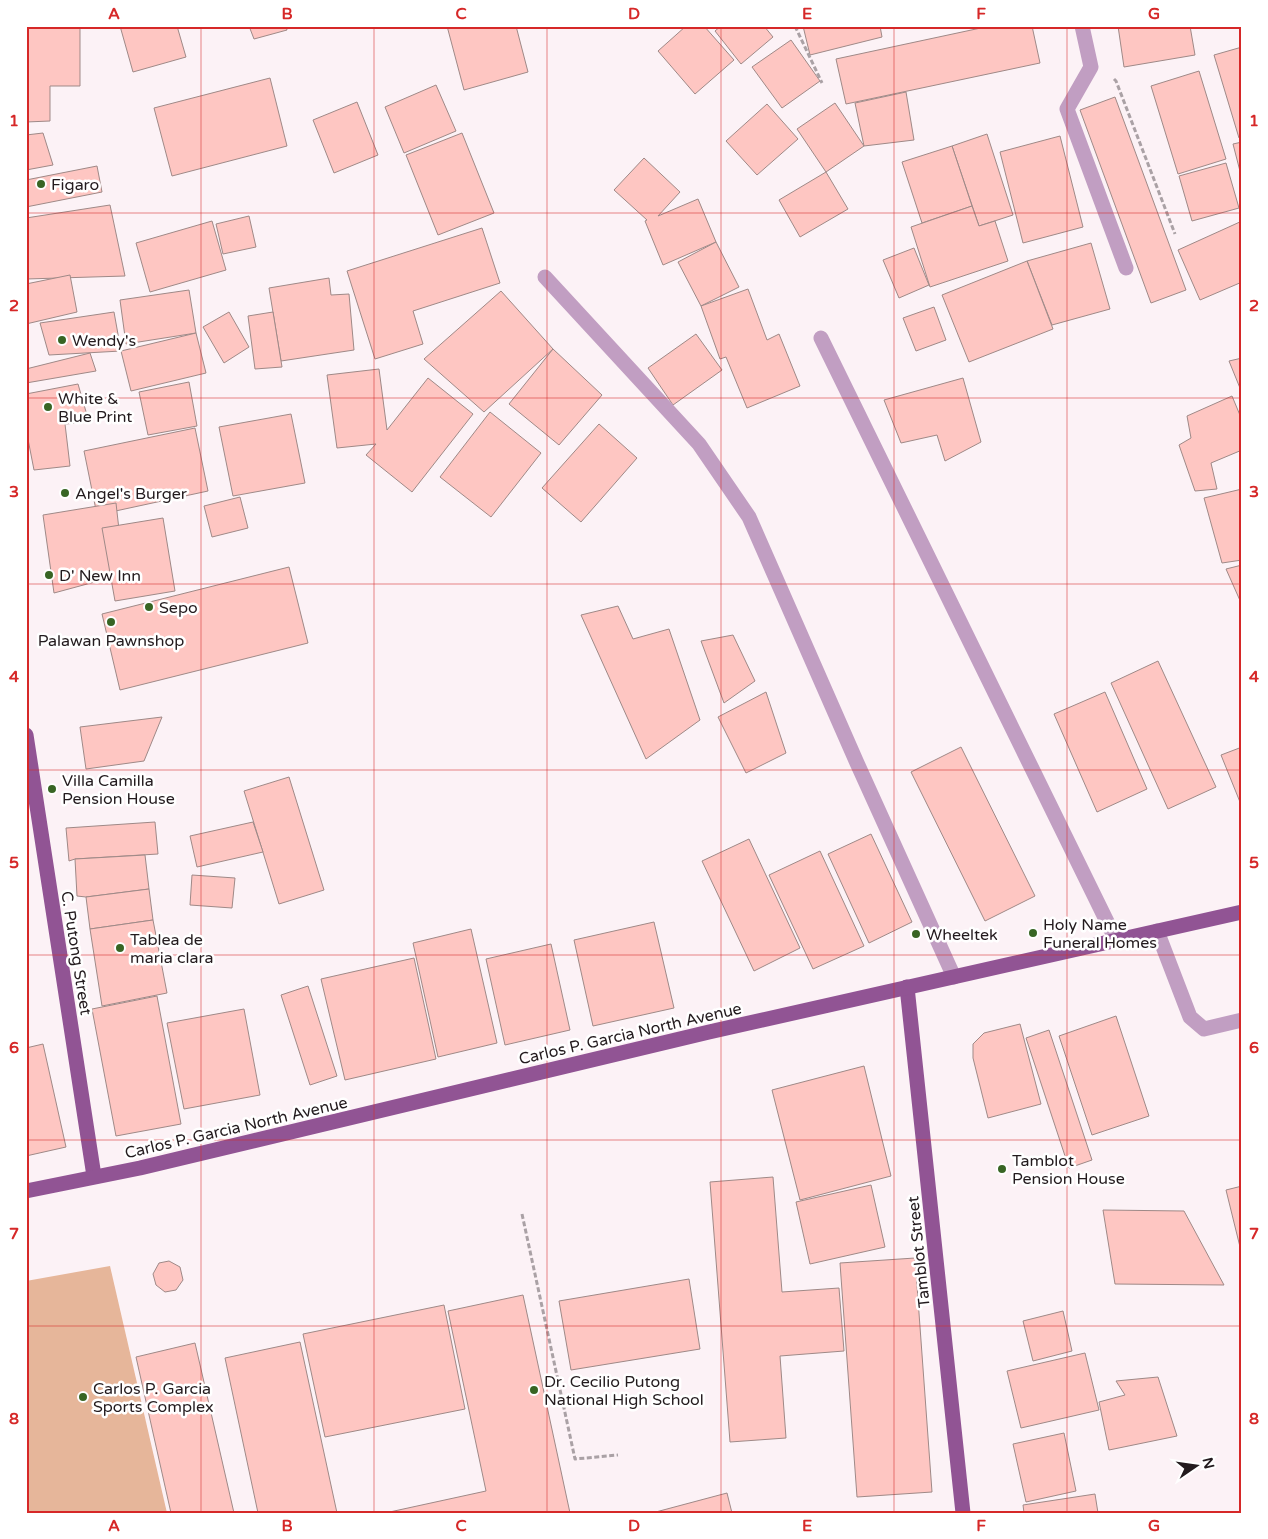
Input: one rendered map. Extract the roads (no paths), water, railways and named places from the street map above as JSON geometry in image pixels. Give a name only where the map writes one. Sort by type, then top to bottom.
[{"type":"main road","name":"C. Putong Street","points":[[26,735],[94,1176]]},
{"type":"main road","name":"Carlos P. Garcia North Avenue","points":[[26,1191],[140,1168],[709,1032],[1242,912]]},
{"type":"main road","name":"Tamblot Street","points":[[908,987],[963,1513]]},
{"type":"street","points":[[1084,33],[1091,67],[1067,109],[1126,268]]},
{"type":"street","points":[[545,277],[699,444],[749,517],[856,763],[954,977]]},
{"type":"street","points":[[821,338],[1116,940]]},
{"type":"street","points":[[1157,931],[1190,1017],[1204,1029],[1242,1020]]},
{"type":"place","name":"Figaro","points":[[41,184]]},
{"type":"place","name":"Wendy's","points":[[62,340]]},
{"type":"place","name":"White & Blue Print","points":[[48,407]]},
{"type":"place","name":"Angel's Burger","points":[[65,493]]},
{"type":"place","name":"D' New Inn","points":[[49,575]]},
{"type":"place","name":"Sepo","points":[[149,607]]},
{"type":"place","name":"Palawan Pawnshop","points":[[111,622]]},
{"type":"place","name":"Villa Camilla Pension House","points":[[52,789]]},
{"type":"place","name":"Holy Name Funeral Homes","points":[[1033,933]]},
{"type":"place","name":"Wheeltek","points":[[916,934]]},
{"type":"place","name":"Tablea de maria clara","points":[[120,948]]},
{"type":"place","name":"Tamblot Pension House","points":[[1002,1169]]},
{"type":"place","name":"Dr. Cecilio Putong National High School","points":[[534,1390]]},
{"type":"place","name":"Carlos P. Garcia Sports Complex","points":[[83,1397]]}]
